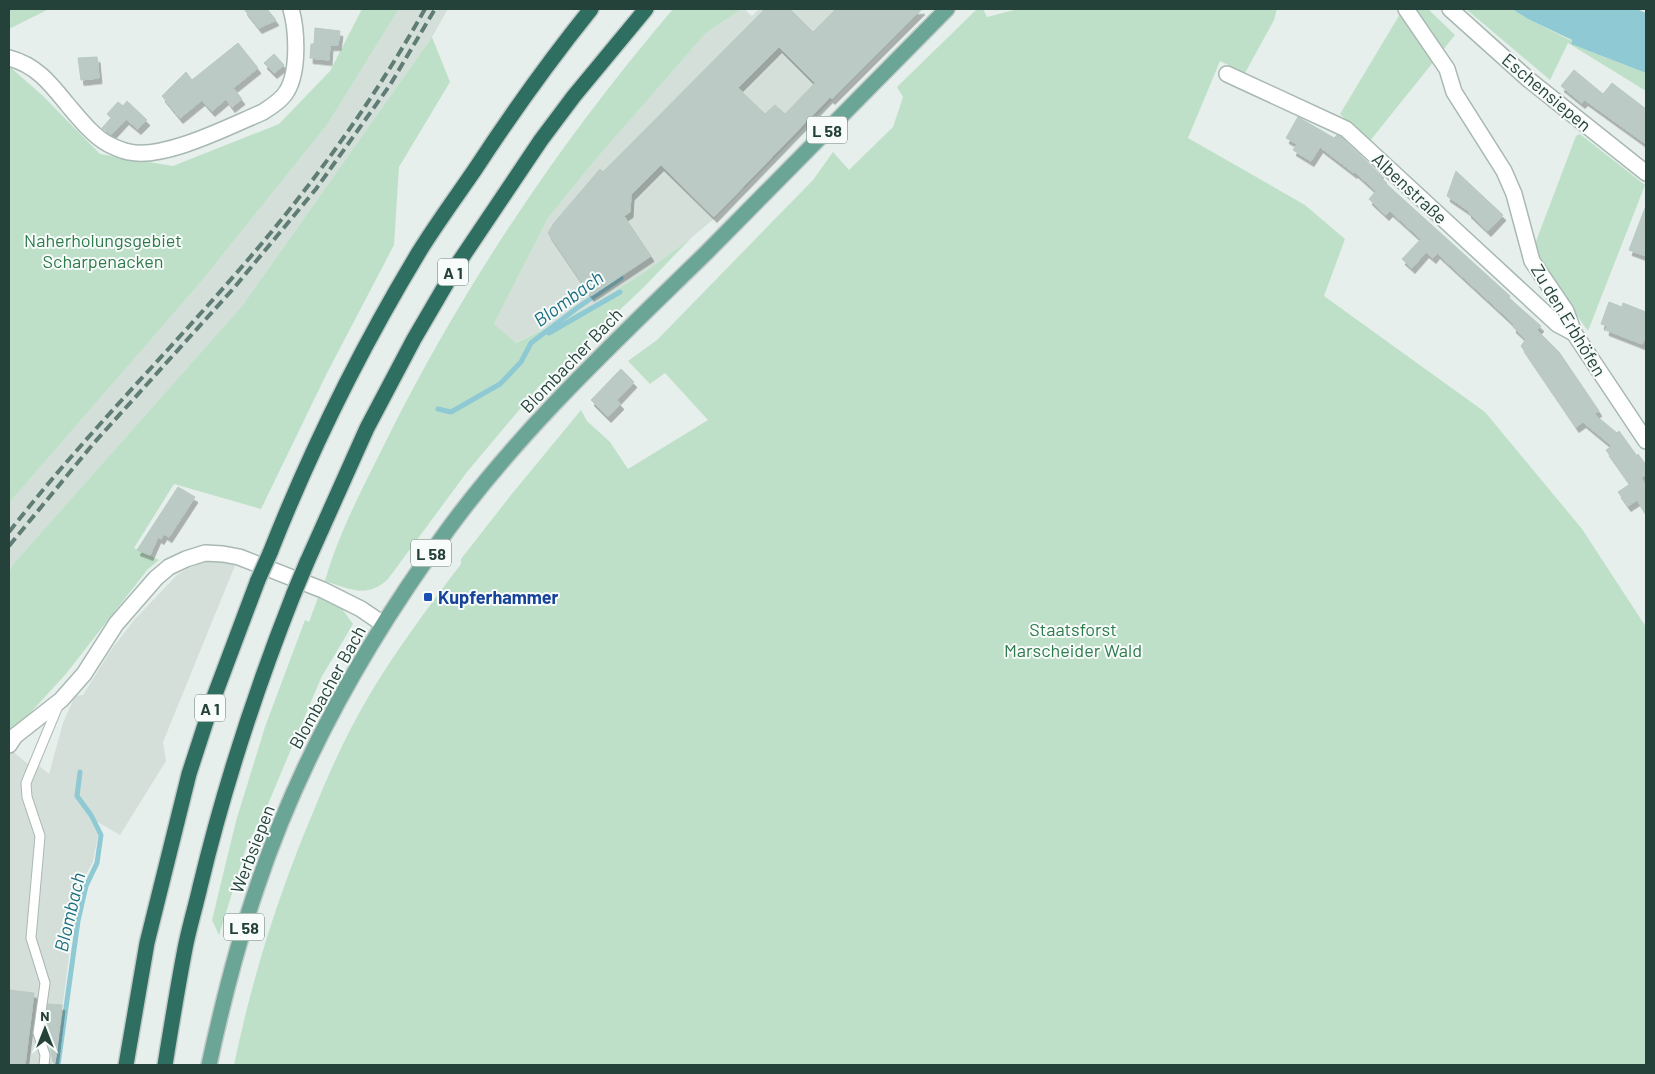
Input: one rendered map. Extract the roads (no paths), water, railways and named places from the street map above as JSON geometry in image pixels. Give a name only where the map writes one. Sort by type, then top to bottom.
[{"type":"highway","name":"A 1","points":[[126,1065],[146,943],[189,774],[214,697],[258,580],[296,488],[378,324],[420,252],[511,115],[591,9]]},
{"type":"highway","name":"A 1","points":[[165,1065],[184,952],[209,846],[226,787],[270,653],[306,562],[367,428],[414,339],[460,262],[541,140],[646,9]]},
{"type":"main road","name":"Blombacher Bach","points":[[294,792],[313,749],[383,624],[450,527],[482,486],[552,405],[614,341],[707,252],[947,9]]},
{"type":"main road","name":"Werbsiepen","points":[[209,1065],[244,925],[258,883],[294,792]]},
{"type":"street","points":[[9,58],[28,64],[44,76],[82,122],[107,143],[130,152],[166,150],[263,112],[284,96],[288,91],[293,75],[295,50],[294,21],[291,9]]},
{"type":"street","name":"Zu den Erbhöfen","points":[[1406,9],[1447,69],[1454,92],[1504,171],[1514,194],[1532,261],[1566,311],[1574,333],[1646,441]]},
{"type":"street","name":"Eschensiepen","points":[[1450,9],[1528,79],[1646,173]]},
{"type":"street","name":"Albenstraße","points":[[1227,74],[1346,129],[1557,324],[1574,333]]},
{"type":"street","points":[[9,745],[15,736],[60,700],[84,674],[116,624],[156,578],[169,567],[186,559],[205,553],[239,557],[323,590],[361,609],[383,624]]},
{"type":"lane","points":[[44,1065],[45,1055],[38,1033],[45,983],[32,938],[40,836],[27,797],[26,782],[60,700]]},
{"type":"water","points":[[1512,9],[1637,9],[1646,13],[1646,73],[1571,44],[1572,40],[1528,19]]},
{"type":"waterway","name":"Blombach","points":[[438,409],[451,412],[500,384],[521,362],[531,343],[621,278]]},
{"type":"waterway","name":"Blombach","points":[[549,333],[620,292]]},
{"type":"waterway","name":"Blombach","points":[[58,1065],[78,921],[86,886],[97,863],[101,835],[91,815],[77,796],[80,772]]},
{"type":"railway","points":[[9,532],[104,419],[236,273],[290,209],[352,126],[390,68],[425,9]]},
{"type":"railway","points":[[9,546],[93,444],[233,289],[316,189],[390,85],[435,9]]},
{"type":"place","name":"Kupferhammer","points":[[428,597]]},
{"type":"park label","name":"Naherholungsgebiet Scharpenacken","points":[[103,250]]},
{"type":"park label","name":"Staatsforst Marscheider Wald","points":[[1073,639]]}]
